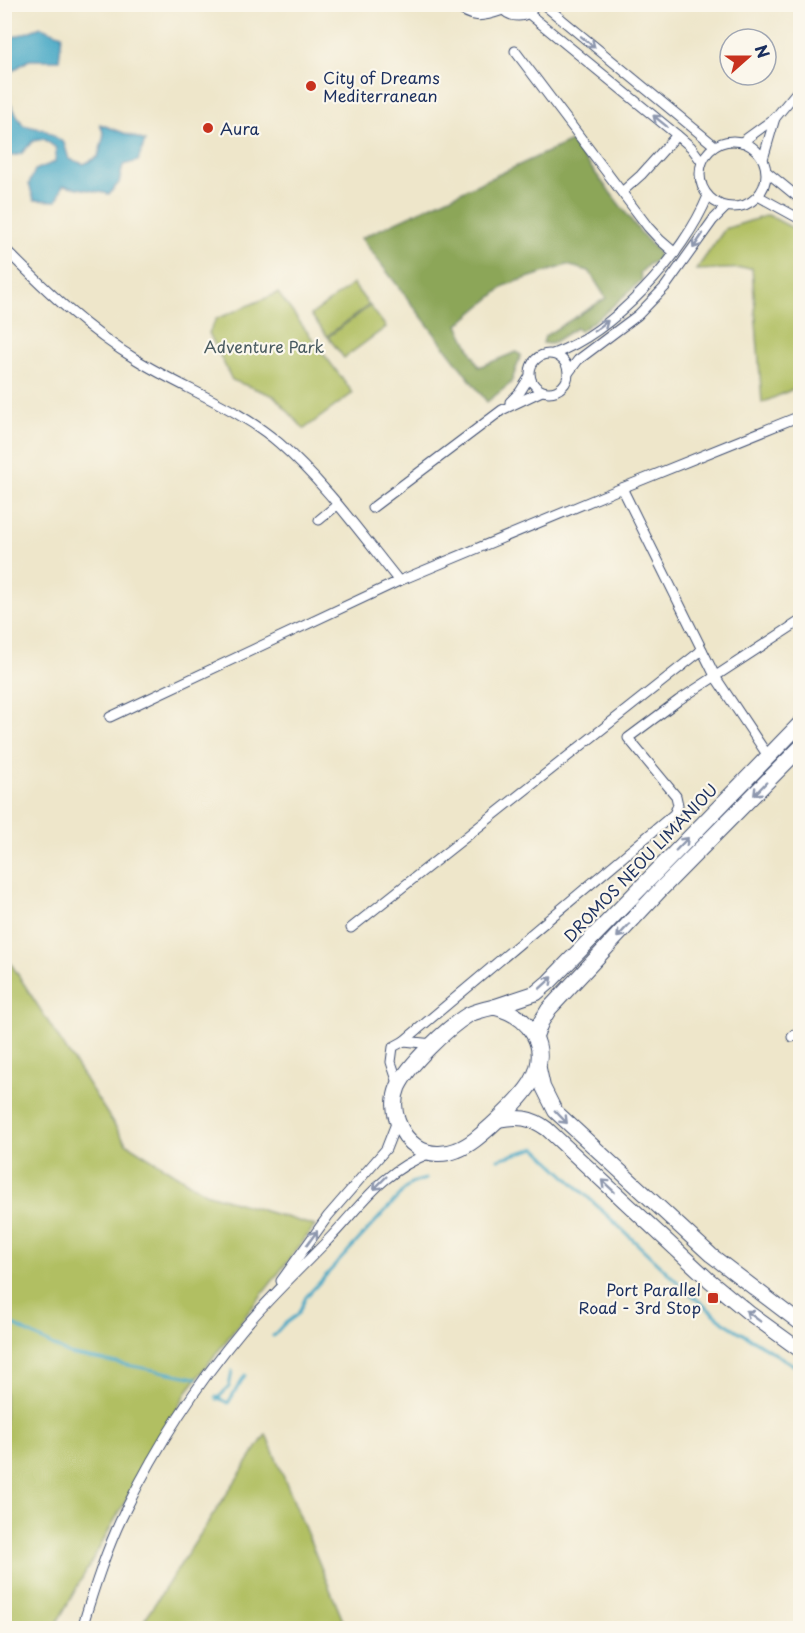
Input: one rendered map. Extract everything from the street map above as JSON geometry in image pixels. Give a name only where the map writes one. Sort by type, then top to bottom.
[{"type":"main road","name":"DROMOS NEOU LIMANIOU","points":[[494,1007],[536,993],[549,982],[801,724]]},
{"type":"main road","name":"DROMOS NEOU LIMANIOU","points":[[535,1037],[549,1009],[662,888],[801,748]]},
{"type":"main road","points":[[538,1064],[533,1080],[525,1092],[483,1134],[457,1150],[430,1153],[410,1142],[397,1120],[395,1103],[399,1086],[433,1044],[469,1015],[494,1007],[510,1011],[522,1019],[535,1037],[543,1087],[555,1111],[711,1256],[801,1323]]},
{"type":"main road","points":[[498,1120],[510,1117],[531,1119],[547,1129],[709,1280],[749,1313],[801,1350]]},
{"type":"main road","points":[[711,1256],[757,1282],[801,1311]]},
{"type":"street","points":[[453,4],[466,14],[483,17],[501,8],[513,16],[529,14],[677,135],[691,147],[702,162]]},
{"type":"street","points":[[529,14],[536,4]]},
{"type":"street","points":[[543,4],[715,146]]},
{"type":"street","points":[[514,51],[623,191],[648,227],[675,253]]},
{"type":"street","points":[[742,142],[775,118],[801,88]]},
{"type":"street","points":[[763,159],[775,118]]},
{"type":"street","points":[[623,191],[641,175],[677,135]]},
{"type":"street","points":[[728,141],[742,142],[754,148],[763,159],[767,172],[765,186],[758,196],[746,205],[726,207],[713,201],[701,183],[702,162],[715,146],[728,141]]},
{"type":"street","points":[[767,172],[801,199]]},
{"type":"street","points":[[372,508],[502,410],[520,392],[530,376],[535,360],[543,355],[570,348],[620,311],[655,279],[675,253],[708,196]]},
{"type":"street","points":[[758,196],[801,219]]},
{"type":"street","points":[[568,372],[578,360],[638,315],[665,287],[713,220],[726,207]]},
{"type":"street","points":[[4,248],[53,296],[110,343],[146,365],[222,405],[278,443],[308,471],[399,581]]},
{"type":"street","points":[[502,410],[542,391],[552,392],[561,389],[567,381],[568,372],[562,359],[553,354]]},
{"type":"street","points":[[530,376],[534,385],[542,391]]},
{"type":"street","points":[[110,717],[399,581],[801,416]]},
{"type":"street","points":[[622,488],[716,678],[768,756]]},
{"type":"street","points":[[319,520],[337,505]]},
{"type":"street","points":[[399,1086],[391,1062],[393,1047],[404,1041],[674,814],[678,805],[676,796],[628,738],[679,700],[801,621]]},
{"type":"street","points":[[351,928],[702,650]]},
{"type":"street","points":[[792,1037],[801,1030]]},
{"type":"street","points":[[404,1041],[433,1044]]},
{"type":"street","points":[[82,1629],[99,1572],[125,1509],[164,1440],[210,1372],[266,1303],[328,1216],[386,1149],[397,1120]]},
{"type":"street","points":[[266,1303],[384,1179],[405,1164],[430,1153]]},
{"type":"green space","points":[[571,141],[658,252],[659,260],[649,264],[640,273],[642,280],[606,312],[580,331],[576,328],[551,344],[543,343],[545,336],[606,298],[589,271],[567,265],[506,285],[458,325],[479,367],[516,352],[521,355],[511,383],[487,402],[361,238]]},
{"type":"green space","points":[[768,215],[800,232],[800,386],[762,403],[752,268],[696,270],[725,229]]},
{"type":"green space","points":[[353,284],[369,305],[327,336],[311,315]]},
{"type":"green space","name":"Adventure Park","points":[[278,293],[353,393],[304,429],[274,396],[232,380],[209,333],[216,319]]},
{"type":"green space","points":[[370,306],[386,327],[344,358],[328,337]]},
{"type":"green space","points":[[4,953],[126,1143],[205,1193],[315,1226],[188,1390],[54,1628],[5,1628]]},
{"type":"green space","points":[[266,1434],[346,1628],[139,1628]]},
{"type":"water","points":[[41,27],[62,35],[59,60],[29,60],[9,73],[9,102],[23,125],[45,130],[64,143],[69,159],[84,164],[98,157],[104,135],[100,124],[145,141],[138,161],[123,165],[119,183],[109,194],[63,185],[57,201],[34,200],[29,184],[35,170],[55,162],[56,148],[44,139],[33,141],[21,154],[5,157],[5,33],[14,37]]},
{"type":"waterway","points":[[498,1159],[536,1148],[687,1291],[725,1323],[800,1369]]},
{"type":"waterway","points":[[273,1336],[298,1314],[306,1297],[411,1183],[426,1179]]},
{"type":"waterway","points":[[4,1320],[69,1354],[196,1378]]},
{"type":"waterway","points":[[217,1399],[229,1387],[232,1371]]},
{"type":"waterway","points":[[216,1397],[228,1403],[245,1375]]},
{"type":"place","name":"City of Dreams Mediterranean","points":[[311,86]]},
{"type":"place","name":"Aura","points":[[208,128]]},
{"type":"place","name":"Port Parallel Road - 3rd Stop","points":[[713,1298]]}]
